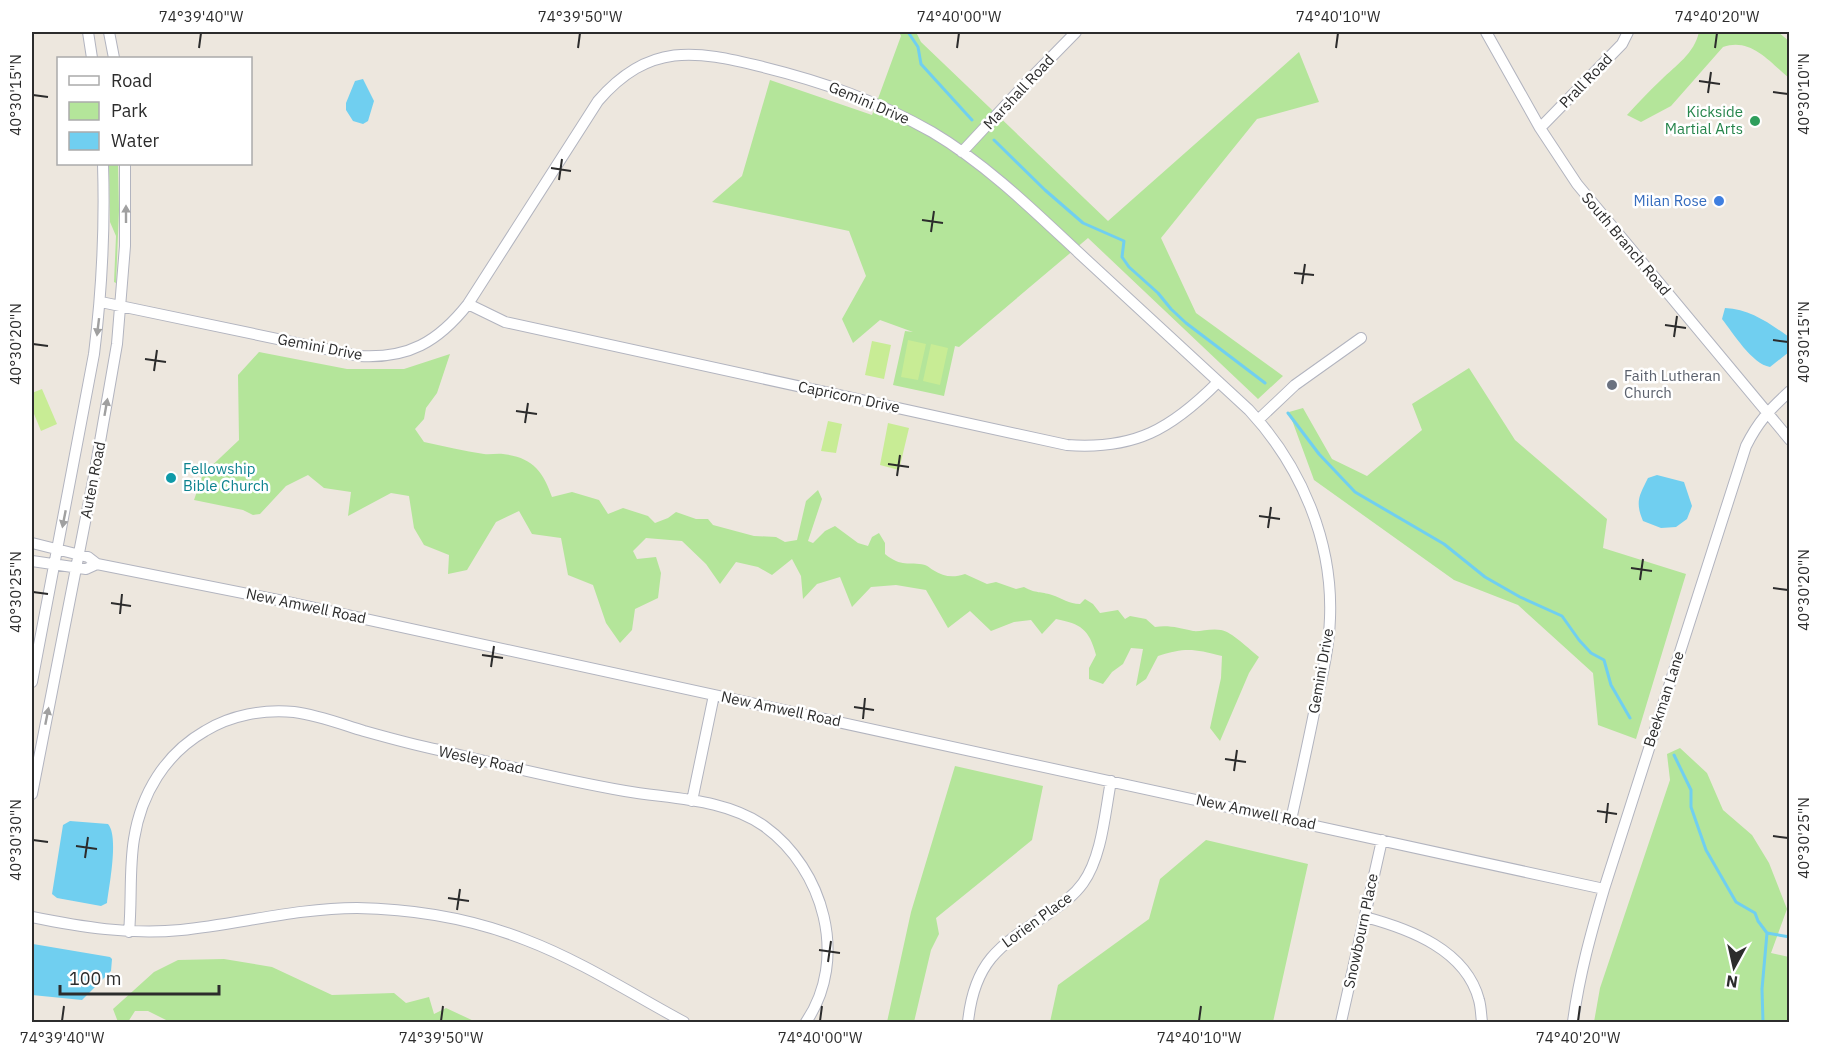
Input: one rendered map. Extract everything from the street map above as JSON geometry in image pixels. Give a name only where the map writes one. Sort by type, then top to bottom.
[{"type":"street","points":[[88,32],[92,57]]},
{"type":"street","points":[[109,32],[114,57]]},
{"type":"street","name":"Marshall Road","points":[[962,152],[1076,32]]},
{"type":"street","name":"South Branch Road","points":[[1486,32],[1540,128],[1577,184],[1790,440]]},
{"type":"street","name":"Prall Road","points":[[1540,128],[1622,44],[1628,32]]},
{"type":"street","name":"Gemini Drive","points":[[101,302],[359,356],[378,357],[408,351],[435,338],[450,326],[468,304],[598,101],[616,83],[633,71],[657,60],[688,53],[719,56],[843,89],[910,120],[962,152],[1034,212],[1218,382],[1258,420],[1282,453],[1308,499],[1321,538],[1330,591],[1328,649],[1290,820]]},
{"type":"street","name":"Auten Road","points":[[32,682],[86,404],[101,302],[104,245],[103,165]]},
{"type":"street","name":"Auten Road","points":[[32,794],[110,389],[121,306],[125,246],[125,165]]},
{"type":"street","name":"Capricorn Drive","points":[[468,304],[505,322],[1067,445],[1113,444],[1137,439],[1160,430],[1192,408],[1218,382]]},
{"type":"street","points":[[1258,420],[1295,385],[1361,338]]},
{"type":"street","name":"Beekman Lane","points":[[1573,1023],[1578,982],[1585,952],[1746,446],[1756,425],[1767,411],[1790,391]]},
{"type":"street","name":"New Amwell Road","points":[[32,543],[88,557],[97,564],[199,583],[1604,889]]},
{"type":"street","name":"New Amwell Road","points":[[32,561],[86,569],[97,564]]},
{"type":"street","points":[[692,801],[714,695]]},
{"type":"street","name":"Wesley Road","points":[[129,932],[134,841],[139,815],[147,794],[159,774],[187,744],[203,731],[221,722],[243,715],[293,712],[316,716],[391,739],[441,751],[624,791],[717,806],[739,813],[761,825],[781,840],[801,864],[812,881],[825,919],[828,946],[824,979],[816,1005],[807,1022]]},
{"type":"street","name":"Lorien Place","points":[[968,1023],[970,1002],[976,981],[987,962],[1009,939],[1064,903],[1084,881],[1097,850],[1111,781]]},
{"type":"street","name":"Snowbourn Place","points":[[1341,1023],[1382,840]]},
{"type":"street","points":[[32,917],[91,928],[129,932],[181,930],[322,910],[365,909],[421,913],[496,929],[527,940],[559,954],[684,1023]]},
{"type":"street","points":[[1365,917],[1432,942],[1455,959],[1471,979],[1479,1000],[1482,1023]]},
{"type":"green space","points":[[899,32],[916,32],[921,42],[1108,221],[1299,52],[1319,102],[1257,119],[1161,238],[1196,313],[1283,376],[1258,399],[1088,238],[959,347],[955,346],[944,396],[893,385],[905,331],[913,332],[880,320],[853,343],[842,319],[866,276],[849,231],[712,202],[742,176],[770,80],[872,115],[901,36]]},
{"type":"green space","points":[[1699,32],[1778,32],[1789,41],[1789,78],[1759,52],[1742,45],[1723,47],[1671,106],[1641,122],[1627,115],[1689,53]]},
{"type":"green space","points":[[109,165],[118,165],[116,283],[114,282],[116,236],[110,222]]},
{"type":"green space","points":[[908,340],[926,344],[918,380],[901,377]]},
{"type":"green space","points":[[872,341],[891,345],[884,379],[865,375]]},
{"type":"green space","points":[[931,344],[948,348],[940,385],[923,381]]},
{"type":"green space","points":[[259,352],[347,369],[404,369],[450,354],[437,393],[426,408],[424,419],[415,429],[424,442],[476,453],[503,454],[522,458],[540,473],[552,497],[572,492],[599,500],[608,514],[623,508],[648,516],[655,523],[676,512],[696,519],[708,519],[713,525],[754,536],[776,537],[785,542],[797,540],[806,501],[818,490],[822,499],[808,541],[813,543],[825,531],[835,526],[858,543],[868,546],[872,537],[879,533],[885,543],[885,554],[901,563],[925,565],[949,576],[965,574],[987,584],[996,582],[1016,589],[1024,587],[1072,603],[1080,604],[1085,599],[1093,604],[1100,613],[1118,610],[1125,619],[1130,616],[1146,619],[1155,627],[1225,631],[1259,657],[1249,673],[1220,741],[1210,728],[1221,678],[1222,656],[1190,650],[1158,656],[1146,679],[1136,686],[1143,649],[1131,648],[1123,664],[1112,672],[1103,684],[1089,679],[1089,668],[1096,655],[1087,634],[1072,623],[1056,619],[1042,634],[1031,620],[1014,622],[991,631],[970,611],[948,628],[926,590],[896,585],[871,587],[852,607],[840,577],[817,584],[803,599],[801,576],[792,559],[772,575],[758,567],[736,562],[720,584],[706,564],[682,541],[646,538],[633,551],[637,559],[656,557],[661,573],[658,598],[635,609],[632,630],[620,643],[606,623],[593,585],[568,575],[561,538],[532,534],[519,511],[496,522],[467,570],[448,574],[449,555],[424,545],[414,528],[409,496],[391,493],[348,516],[351,492],[324,488],[308,475],[286,486],[260,514],[253,515],[243,510],[194,500],[203,474],[239,440],[238,375]]},
{"type":"green space","points":[[1469,368],[1515,440],[1607,519],[1603,548],[1686,574],[1636,739],[1598,725],[1593,673],[1518,605],[1454,580],[1314,480],[1289,412],[1303,408],[1332,459],[1367,476],[1422,430],[1412,404]]},
{"type":"green space","points":[[42,389],[57,424],[41,431],[32,409],[32,393]]},
{"type":"green space","points":[[828,421],[842,424],[836,453],[821,451]]},
{"type":"green space","points":[[888,423],[909,428],[899,470],[880,465]]},
{"type":"green space","points":[[1680,748],[1707,773],[1723,810],[1752,835],[1769,863],[1787,909],[1771,953],[1789,957],[1789,1022],[1594,1022],[1600,988],[1670,780],[1667,754]]},
{"type":"green space","points":[[955,766],[1043,786],[1032,840],[936,918],[939,934],[931,950],[914,1022],[887,1022],[911,912]]},
{"type":"green space","points":[[1206,840],[1308,864],[1273,1022],[1050,1022],[1058,985],[1149,919],[1160,879]]},
{"type":"green space","points":[[224,959],[272,967],[332,995],[394,993],[406,1003],[429,997],[434,1014],[446,1008],[476,1022],[170,1022],[148,1011],[135,1011],[128,1022],[118,1022],[113,1009],[154,972],[178,960]]},
{"type":"water","points":[[363,79],[374,101],[368,121],[363,124],[353,121],[346,110],[346,103],[355,81]]},
{"type":"water","points":[[1725,308],[1751,314],[1782,332],[1789,337],[1789,352],[1770,367],[1763,365],[1743,347],[1722,319]]},
{"type":"water","points":[[1657,475],[1684,482],[1692,506],[1687,519],[1676,527],[1661,528],[1643,521],[1639,499],[1648,478]]},
{"type":"water","points":[[70,821],[108,824],[111,830],[113,850],[111,874],[107,903],[101,906],[57,898],[52,894],[63,825]]},
{"type":"water","points":[[33,944],[110,957],[112,959],[111,971],[82,1000],[32,995]]},
{"type":"waterway","points":[[908,32],[918,47],[921,64],[972,120]]},
{"type":"waterway","points":[[994,140],[1083,223],[1124,241],[1122,257],[1129,267],[1186,323],[1265,383]]},
{"type":"waterway","points":[[1288,413],[1319,454],[1355,492],[1444,544],[1485,577],[1520,597],[1562,616],[1591,653],[1604,660],[1611,685],[1630,718]]},
{"type":"waterway","points":[[1674,755],[1691,790],[1691,807],[1706,850],[1736,902],[1755,913],[1767,933],[1790,937]]},
{"type":"waterway","points":[[1763,1022],[1762,989],[1767,933]]},
{"type":"place","name":"Kickside Martial Arts","points":[[1755,121]]},
{"type":"place","name":"Milan Rose","points":[[1719,201]]},
{"type":"place","name":"Faith Lutheran Church","points":[[1612,385]]},
{"type":"place","name":"Fellowship Bible Church","points":[[171,478]]}]
